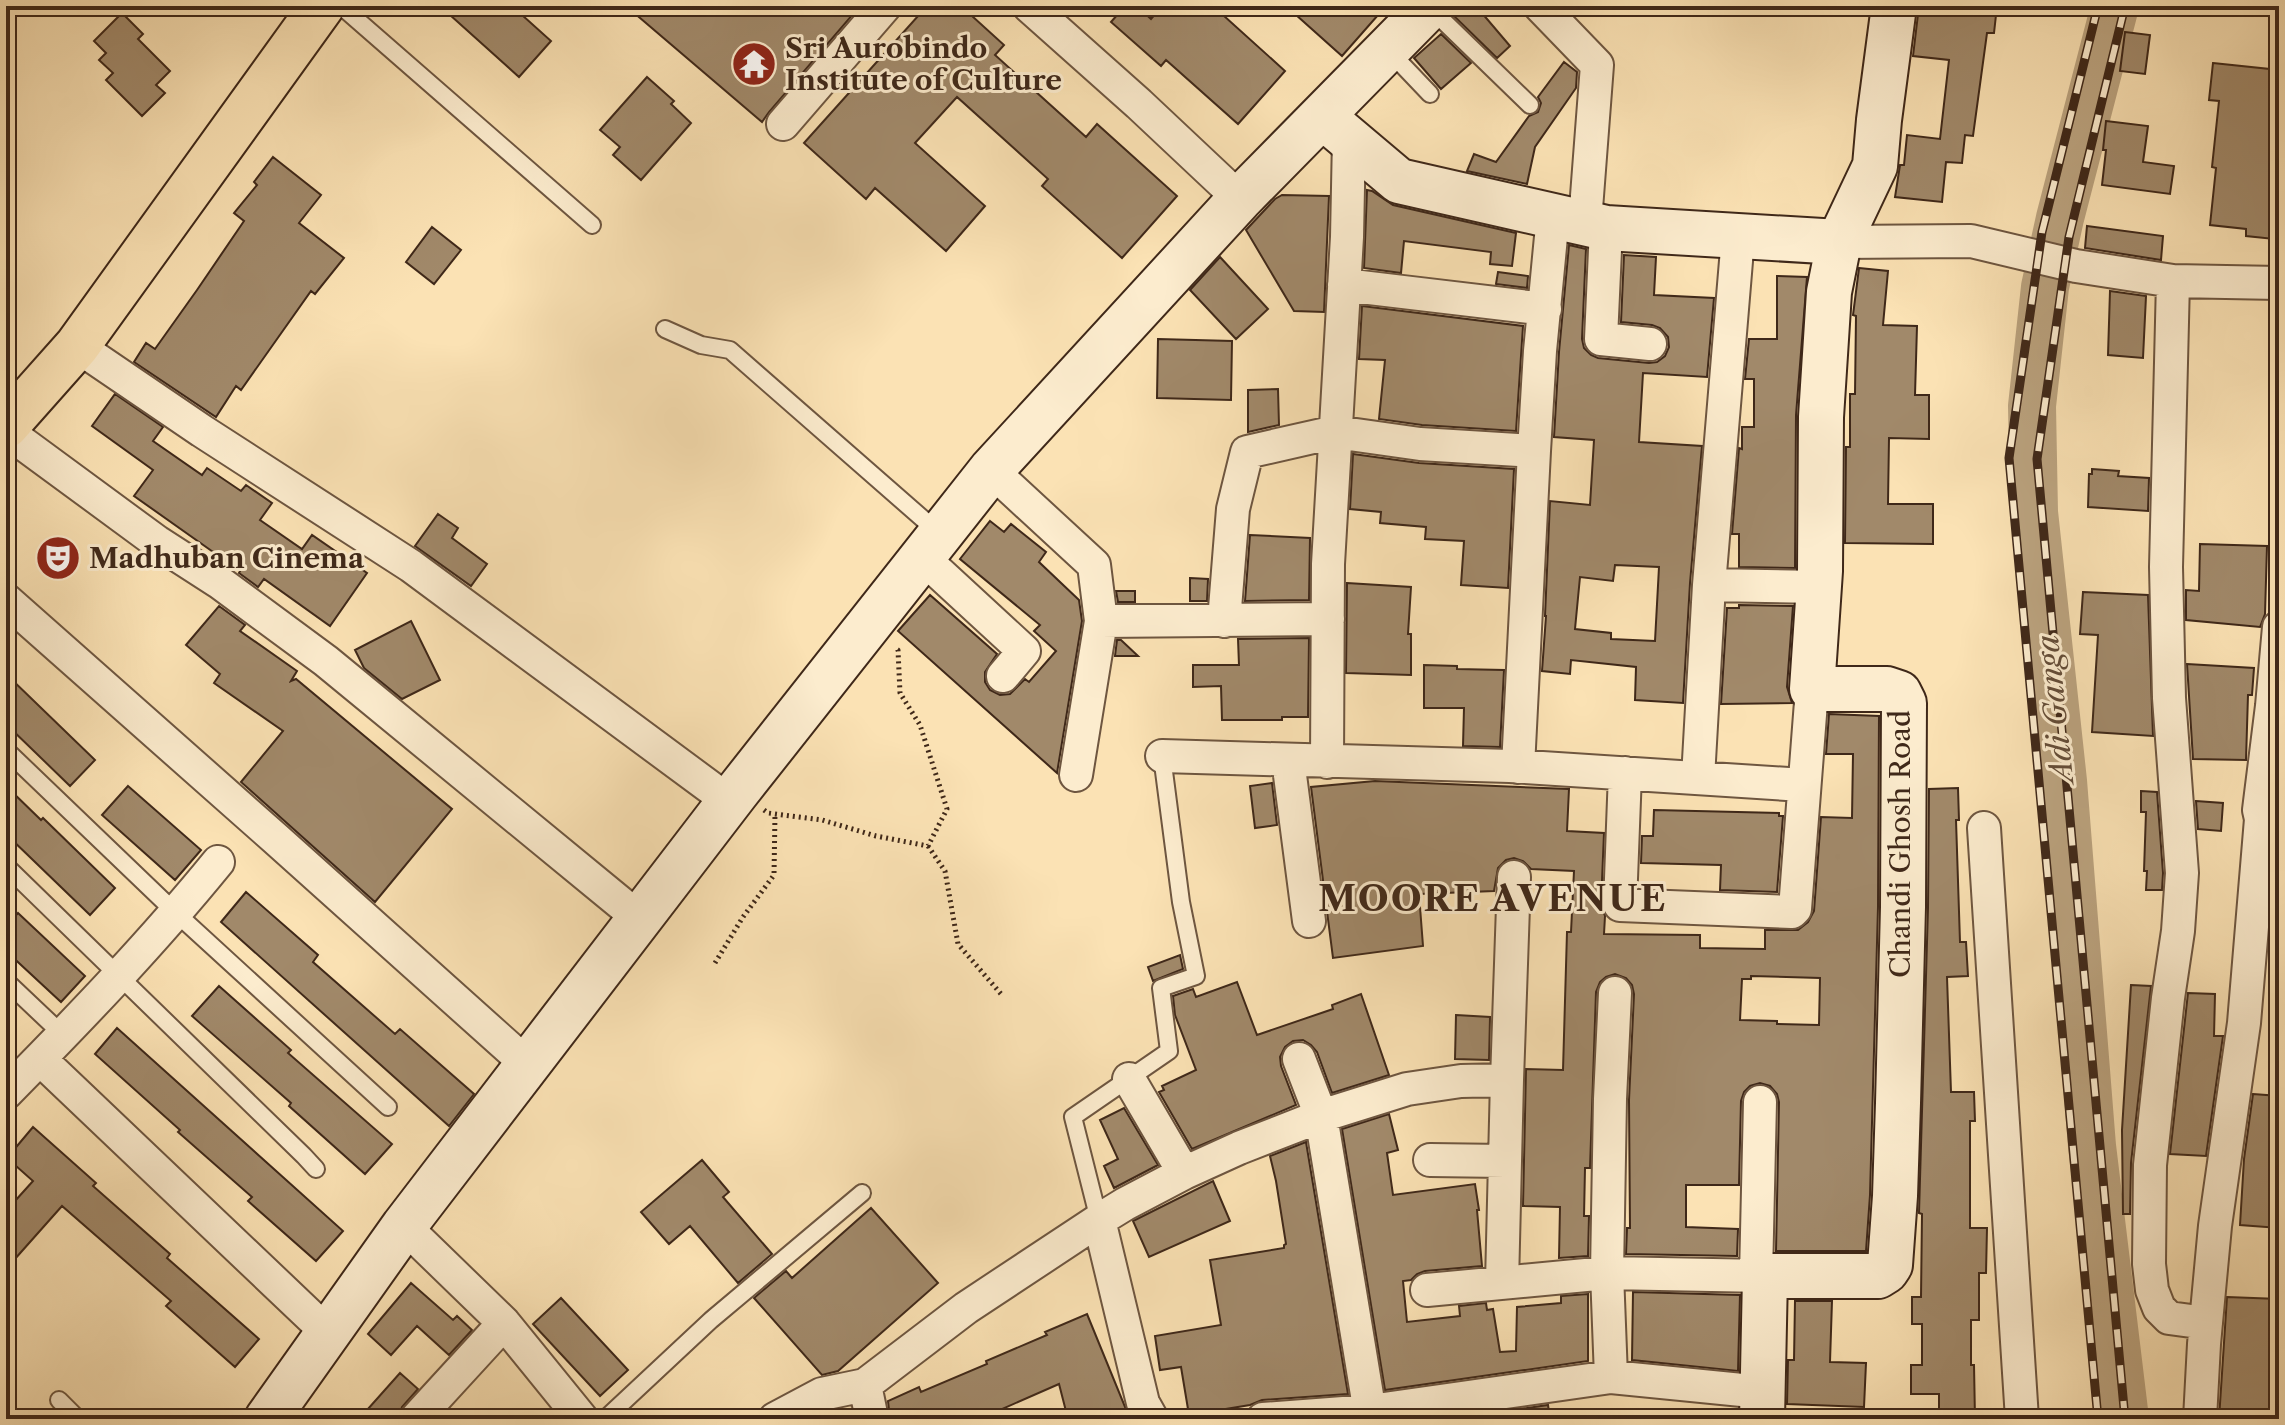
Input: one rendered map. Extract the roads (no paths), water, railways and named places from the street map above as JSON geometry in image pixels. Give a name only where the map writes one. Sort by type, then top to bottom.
[{"type":"main road","points":[[6,428],[77,346],[322,6]]},
{"type":"street","points":[[783,124],[885,6]]},
{"type":"street","points":[[1029,6],[1240,199]]},
{"type":"street","points":[[267,1419],[404,1226],[733,798],[991,470],[1240,199],[1336,127],[1387,49],[1429,6]]},
{"type":"street","points":[[1540,6],[1597,65],[1581,222],[1601,339],[1650,344]]},
{"type":"street","points":[[1625,773],[1619,903],[1623,906],[1794,911],[1819,587],[1821,417],[1829,292],[1839,242],[1875,166],[1894,6]]},
{"type":"street","points":[[1336,127],[1399,181],[1581,222],[1738,237],[1839,242],[1971,241],[2076,266],[2173,281],[2279,283]]},
{"type":"street","points":[[1327,762],[1328,564],[1344,285],[1336,127]]},
{"type":"street","points":[[1518,767],[1534,451],[1545,309],[1581,222]]},
{"type":"street","points":[[1698,778],[1709,585],[1738,237]]},
{"type":"street","points":[[2173,281],[2166,567],[2169,698],[2182,873],[2150,1165],[2149,1264],[2152,1290],[2159,1308],[2169,1318],[2206,1323]]},
{"type":"street","points":[[1344,285],[1545,309]]},
{"type":"street","points":[[77,346],[411,566],[733,798]]},
{"type":"street","points":[[6,428],[157,542],[219,582],[326,661],[640,919]]},
{"type":"street","points":[[1224,621],[1233,509],[1247,452],[1335,432],[1420,444],[1534,451]]},
{"type":"street","points":[[991,470],[1094,565],[1101,621],[1076,775]]},
{"type":"street","points":[[931,546],[1024,651],[1003,676]]},
{"type":"street","points":[[1709,585],[1819,587]]},
{"type":"street","points":[[6,600],[528,1065]]},
{"type":"street","points":[[1101,621],[1328,619]]},
{"type":"street","points":[[2200,1419],[2215,1226],[2270,823],[2259,810],[2279,627]]},
{"type":"street","name":"Chandi Ghosh Road","points":[[1760,1276],[1878,1276],[1890,1265],[1895,1196],[1903,907],[1904,703],[1899,693],[1887,689],[1812,689]]},
{"type":"street","points":[[1162,756],[1518,767],[1803,785]]},
{"type":"street","points":[[1288,760],[1309,921]]},
{"type":"street","points":[[1984,828],[2022,1419]]},
{"type":"street","points":[[6,1093],[119,976],[218,862]]},
{"type":"street","points":[[1502,1283],[1514,877]]},
{"type":"street","points":[[1611,1377],[1607,1273],[1615,993]]},
{"type":"street","points":[[40,1059],[328,1333]]},
{"type":"street","points":[[1299,1059],[1321,1116],[1370,1415]]},
{"type":"street","points":[[1129,1079],[1184,1173]]},
{"type":"street","points":[[775,1419],[822,1394],[865,1385],[966,1308],[1099,1220],[1184,1173],[1321,1116],[1407,1089],[1461,1081],[1507,1080]]},
{"type":"street","points":[[1263,1419],[1370,1415],[1611,1377],[1762,1405],[1760,1102]]},
{"type":"street","points":[[1430,1160],[1505,1161]]},
{"type":"street","points":[[1099,1220],[1143,1403],[1152,1419]]},
{"type":"street","points":[[404,1226],[504,1323],[582,1419]]},
{"type":"street","points":[[1427,1290],[1607,1273],[1760,1276]]},
{"type":"street","points":[[416,1419],[504,1323]]},
{"type":"street","points":[[865,1385],[872,1419]]},
{"type":"lane","points":[[341,6],[592,225]]},
{"type":"lane","points":[[1429,6],[1530,105]]},
{"type":"lane","points":[[1387,49],[1430,94]]},
{"type":"lane","points":[[665,329],[701,345],[730,350],[931,546]]},
{"type":"lane","points":[[6,750],[176,913],[388,1107]]},
{"type":"lane","points":[[1099,1220],[1073,1117],[1169,1051],[1161,988],[1196,976],[1181,902],[1162,756]]},
{"type":"lane","points":[[6,866],[316,1169]]},
{"type":"lane","points":[[6,981],[63,1035]]},
{"type":"lane","points":[[605,1419],[711,1320],[862,1193]]},
{"type":"lane","points":[[59,1400],[78,1419]]},
{"type":"waterway","name":"Adi Ganga","points":[[2115,6],[2045,287],[2032,406],[2034,512],[2063,781],[2092,1146],[2125,1419]]},
{"type":"railway","points":[[2098,6],[2042,232],[2009,458],[2098,1419]]},
{"type":"railway","points":[[2125,6],[2069,237],[2037,459],[2125,1419]]},
{"type":"place","name":"Sri Aurobindo Institute of Culture","points":[[754,64]]},
{"type":"place","name":"Madhuban Cinema","points":[[58,558]]},
{"type":"district","name":"MOORE AVENUE","points":[[1493,898]]}]
